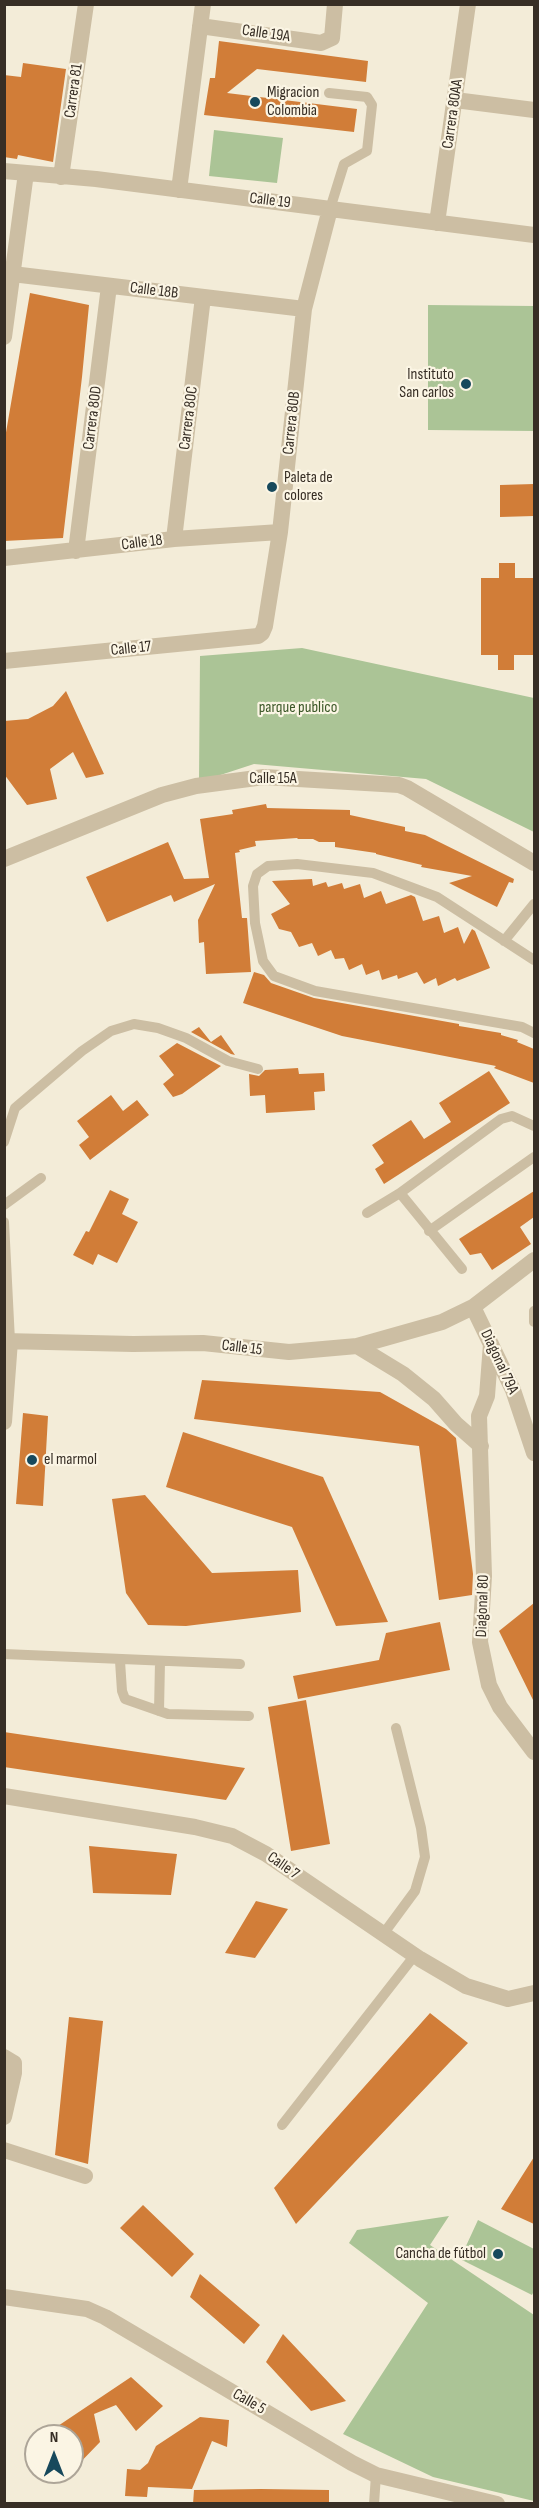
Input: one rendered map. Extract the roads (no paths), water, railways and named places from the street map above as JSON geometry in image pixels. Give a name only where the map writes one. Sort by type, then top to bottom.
[{"type":"street","name":"Carrera 81","points":[[62,177],[86,4]]},
{"type":"street","points":[[179,190],[203,4]]},
{"type":"street","name":"Calle 19A","points":[[200,26],[321,43],[332,38],[335,4]]},
{"type":"street","name":"Carrera 80AA","points":[[437,223],[468,4]]},
{"type":"street","points":[[455,100],[534,110]]},
{"type":"street","name":"Calle 19","points":[[4,171],[179,190],[534,235]]},
{"type":"street","points":[[4,337],[9,274],[26,173]]},
{"type":"street","name":"Carrera 80B","points":[[258,636],[265,626],[280,532],[304,309],[330,209]]},
{"type":"street","name":"Calle 18B","points":[[9,274],[304,309]]},
{"type":"street","name":"Carrera 80D","points":[[76,551],[109,286]]},
{"type":"street","name":"Carrera 80C","points":[[174,540],[203,297]]},
{"type":"street","name":"Calle 18","points":[[4,558],[174,540],[280,532]]},
{"type":"street","name":"Calle 17","points":[[4,661],[258,636]]},
{"type":"street","name":"Calle 15A","points":[[5,856],[162,795],[196,786],[264,777],[399,785],[534,863]]},
{"type":"street","name":"Calle 15","points":[[7,1341],[203,1343],[289,1352],[357,1346],[442,1322],[473,1307],[534,1260]]},
{"type":"street","name":"Diagonal 79A","points":[[473,1307],[513,1390],[534,1453]]},
{"type":"street","points":[[4,1422],[7,1341]]},
{"type":"street","name":"Diagonal 80","points":[[491,1344],[486,1396],[479,1416],[482,1446],[484,1576],[480,1642],[489,1685],[500,1707],[534,1752]]},
{"type":"street","points":[[357,1346],[403,1374],[434,1399],[456,1424],[482,1446]]},
{"type":"street","points":[[486,1396],[513,1390]]},
{"type":"street","name":"Calle 7","points":[[4,1796],[195,1827],[232,1836],[266,1854],[415,1955],[466,1986],[508,1999],[534,1993]]},
{"type":"street","points":[[4,2117],[14,2073],[9,2060]]},
{"type":"street","points":[[4,2150],[85,2176]]},
{"type":"street","name":"Calle 5","points":[[4,2297],[87,2309],[105,2317],[376,2475],[497,2504]]},
{"type":"lane","points":[[328,93],[367,97],[372,105],[367,151],[344,164],[330,209]]},
{"type":"lane","points":[[534,960],[437,897],[373,873],[297,864],[268,866],[257,874],[253,886],[255,923],[263,961],[274,976],[315,991],[522,1028],[534,1033]]},
{"type":"lane","points":[[504,941],[534,904]]},
{"type":"lane","points":[[4,1142],[15,1108],[82,1051],[111,1031],[134,1024],[158,1028],[186,1038],[228,1060],[258,1069]]},
{"type":"lane","points":[[367,1213],[400,1193],[501,1119],[512,1116],[534,1126]]},
{"type":"lane","points":[[429,1231],[534,1157]]},
{"type":"lane","points":[[4,1205],[41,1178]]},
{"type":"lane","points":[[400,1193],[462,1269]]},
{"type":"lane","points":[[4,1222],[7,1341]]},
{"type":"lane","points":[[534,1311],[534,1322]]},
{"type":"lane","points":[[4,1654],[240,1664]]},
{"type":"lane","points":[[120,1660],[122,1691],[125,1699],[168,1714],[249,1716]]},
{"type":"lane","points":[[159,1711],[160,1662]]},
{"type":"lane","points":[[384,1933],[415,1891],[425,1857],[421,1828],[396,1728]]},
{"type":"lane","points":[[282,2125],[415,1955]]},
{"type":"lane","points":[[374,2504],[376,2475]]},
{"type":"place","name":"Migracion Colombia","points":[[255,102]]},
{"type":"place","name":"Instituto San carlos","points":[[466,384]]},
{"type":"place","name":"Paleta de colores","points":[[272,487]]},
{"type":"place","name":"el marmol","points":[[32,1460]]},
{"type":"place","name":"Cancha de fútbol","points":[[498,2254]]},
{"type":"park label","name":"parque publico","points":[[298,708]]}]
